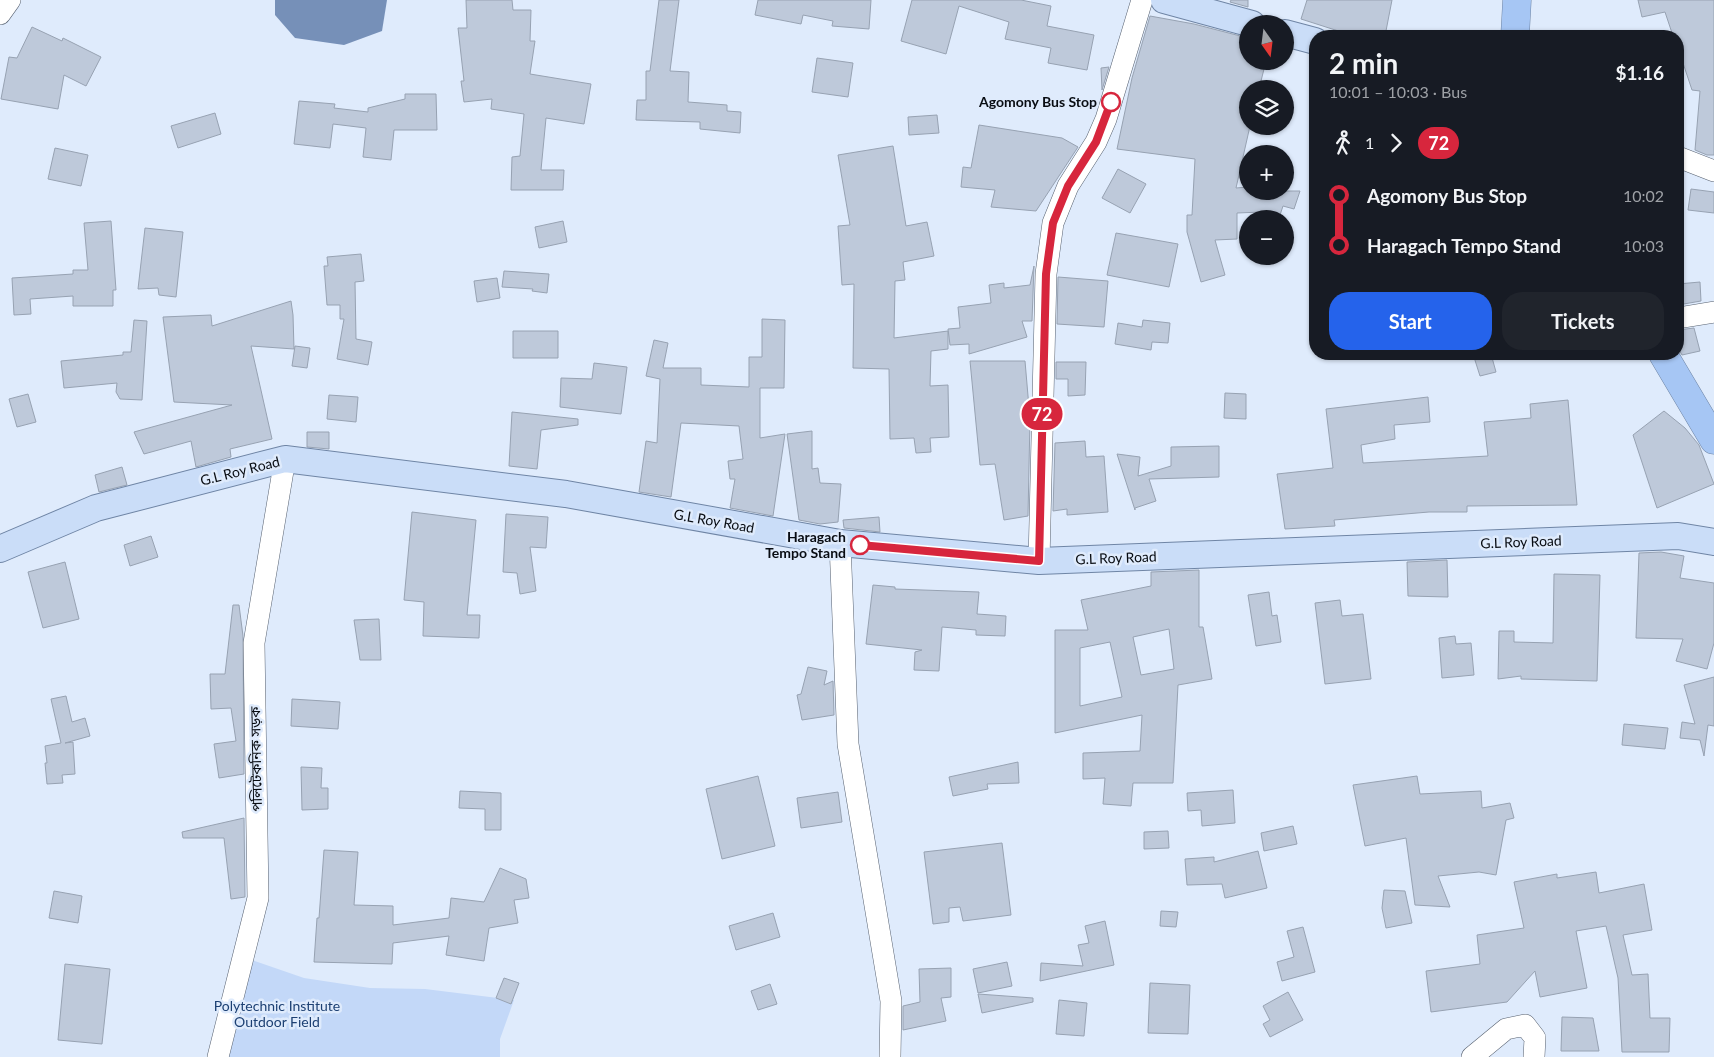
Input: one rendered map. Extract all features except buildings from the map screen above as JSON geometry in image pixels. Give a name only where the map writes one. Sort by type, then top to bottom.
[{"type":"highway","points":[[1515,30],[1517,0]]},
{"type":"highway","points":[[1667,360],[1714,440]]},
{"type":"main road","points":[[1164,0],[1239,20]]},
{"type":"main road","points":[[1294,35],[1309,39]]},
{"type":"main road","name":"G.L Roy Road","points":[[0,549],[96,508],[285,459],[566,494],[840,543],[1039,561],[1678,536],[1714,542]]},
{"type":"street","points":[[0,14],[10,0]]},
{"type":"street","points":[[1039,561],[1046,274],[1053,223],[1068,186],[1096,142],[1106,119],[1142,0]]},
{"type":"street","points":[[1684,159],[1714,171]]},
{"type":"street","points":[[1684,317],[1714,312]]},
{"type":"street","name":"পলিটেকনিক সড়ক","points":[[218,1057],[258,898],[254,643],[285,459]]},
{"type":"street","points":[[840,543],[848,744],[891,1001],[890,1057]]},
{"type":"street","points":[[1472,1057],[1506,1029],[1525,1025],[1535,1038],[1534,1057]]},
{"type":"green space","name":"Polytechnic Institute Outdoor Field","points":[[249,959],[304,978],[370,988],[425,989],[514,1000],[500,1039],[500,1057],[215,1057]]},
{"type":"shaded area","points":[[275,0],[387,0],[382,31],[344,45],[295,38],[275,15]]},
{"type":"bus line","name":"72","points":[[860,545],[1039,561],[1046,274],[1053,223],[1068,186],[1096,142],[1111,102]]},
{"type":"place","name":"Agomony Bus Stop","points":[[1111,102]]},
{"type":"place","name":"Haragach Tempo Stand","points":[[860,545]]}]
